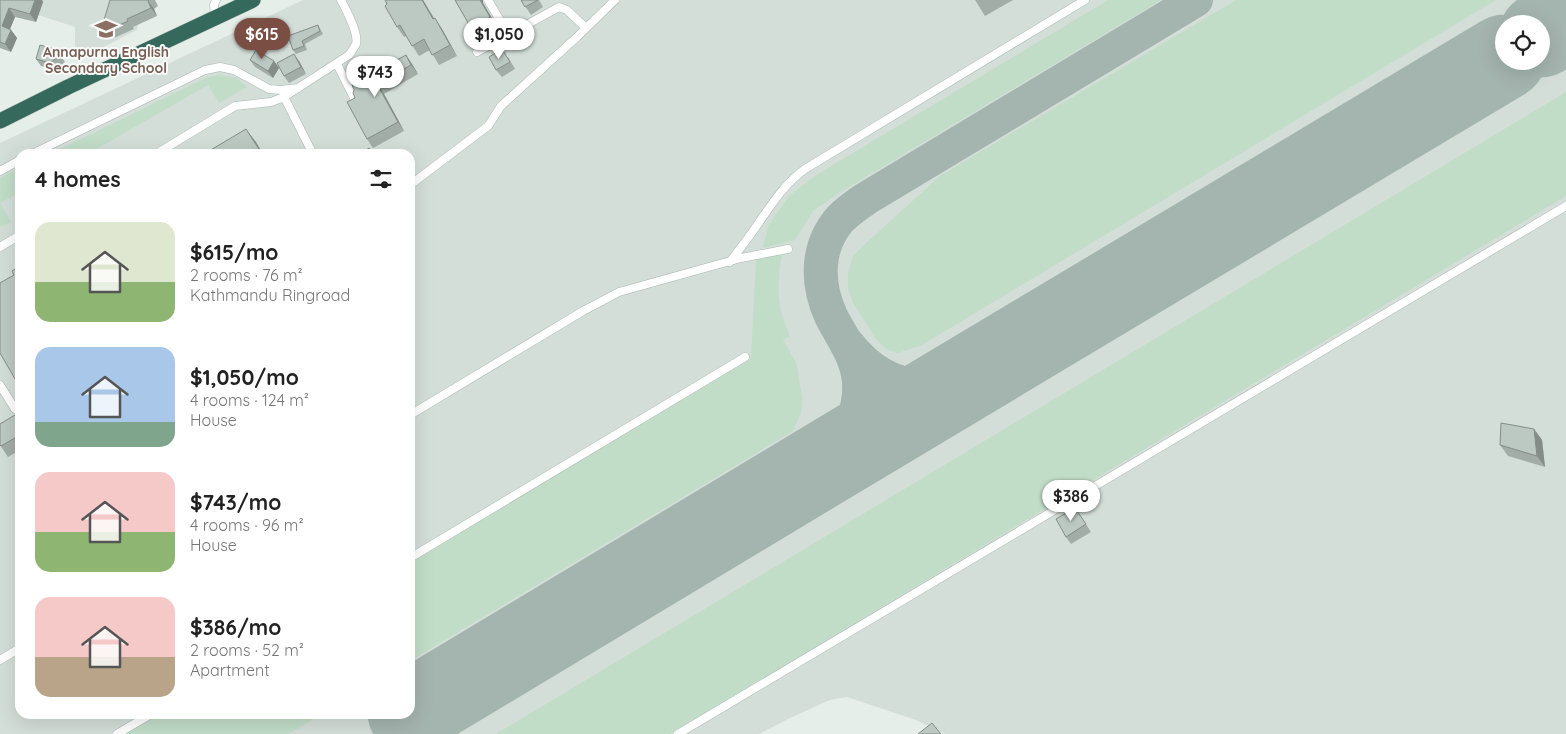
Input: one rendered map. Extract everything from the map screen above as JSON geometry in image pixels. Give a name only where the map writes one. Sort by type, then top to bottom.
[{"type":"highway","points":[[0,121],[253,0]]},
{"type":"lane","points":[[215,17],[214,5],[216,0]]},
{"type":"lane","points":[[164,149],[236,106],[271,102],[284,96],[349,55],[355,46],[355,31],[341,0]]},
{"type":"lane","points":[[488,0],[508,34]]},
{"type":"lane","points":[[415,181],[488,126],[501,106],[615,0]]},
{"type":"lane","points":[[730,262],[753,232],[774,199],[800,173],[1085,0]]},
{"type":"lane","points":[[477,52],[558,7],[567,10],[586,28]]},
{"type":"lane","points":[[337,64],[355,100]]},
{"type":"lane","points":[[42,149],[206,70],[220,67],[234,70],[269,89],[298,88]]},
{"type":"lane","points":[[284,96],[311,149]]},
{"type":"lane","points":[[0,171],[15,163]]},
{"type":"lane","points":[[678,734],[1566,206]]},
{"type":"lane","points":[[0,247],[15,238]]},
{"type":"lane","points":[[415,412],[619,292],[788,248]]},
{"type":"lane","points":[[415,555],[745,357]]},
{"type":"lane","points":[[0,385],[15,409]]},
{"type":"lane","points":[[0,660],[15,651]]},
{"type":"lane","points":[[117,734],[142,719]]},
{"type":"shaded area","name":"Annapurna English Secondary School","points":[[39,0],[138,0],[142,2],[137,30],[82,58],[75,57],[75,27],[35,14]]},
{"type":"shaded area","points":[[303,0],[1566,0],[1566,734],[945,734],[916,720],[847,697],[830,700],[759,734],[0,734],[0,143]]},
{"type":"green space","points":[[1108,0],[1161,0],[836,195],[813,211],[795,240],[763,248],[768,226],[789,196],[816,175]]},
{"type":"green space","points":[[1236,0],[1496,0],[922,345],[898,353],[886,349],[875,338],[852,301],[848,288],[848,273],[853,256],[866,243],[940,176]]},
{"type":"green space","points":[[218,75],[237,78],[247,87],[219,103],[208,85],[97,149],[60,149],[208,77]]},
{"type":"green space","points":[[1566,92],[1566,196],[670,734],[496,734]]},
{"type":"green space","points":[[15,170],[15,195],[0,203],[0,178]]},
{"type":"green space","points":[[0,203],[11,222],[0,227]]},
{"type":"green space","points":[[778,254],[782,256],[779,297],[783,318],[790,337],[783,339],[797,365],[802,398],[801,413],[793,431],[415,658],[415,557],[751,358],[756,260]]},
{"type":"green space","points":[[144,719],[314,719],[288,734],[119,734]]},
{"type":"building","points":[[0,0],[35,0],[30,14],[9,8],[2,26],[11,30],[5,44],[0,42]]},
{"type":"building","points":[[110,0],[149,0],[151,8],[108,30],[110,22],[104,20]]},
{"type":"building","points":[[385,0],[422,0],[433,19],[435,18],[450,45],[432,55],[424,39],[412,46],[400,25],[397,27],[385,6],[387,4]]},
{"type":"building","points":[[455,0],[480,0],[490,17],[471,28]]},
{"type":"building","points":[[521,0],[538,0],[525,7]]},
{"type":"building","points":[[318,25],[320,31],[302,41],[304,46],[293,50],[288,36]]},
{"type":"building","points":[[40,45],[54,49],[60,55],[50,63],[36,59]]},
{"type":"building","points":[[502,49],[510,62],[496,70],[489,57]]},
{"type":"building","points":[[256,50],[274,61],[268,71],[250,60]]},
{"type":"building","points":[[294,54],[301,67],[284,76],[277,63]]},
{"type":"building","points":[[406,55],[411,65],[377,84],[398,122],[367,139],[347,102],[355,98],[352,85],[374,74],[367,63],[376,58],[382,68]]},
{"type":"building","points":[[246,129],[259,149],[212,149]]},
{"type":"building","points":[[15,269],[15,379],[0,353],[0,283],[14,275],[12,271]]},
{"type":"building","points":[[15,415],[15,438],[1,446],[0,445],[0,424]]},
{"type":"building","points":[[1501,423],[1534,429],[1537,456],[1500,445]]},
{"type":"building","points":[[1075,508],[1086,524],[1066,537],[1056,519]]},
{"type":"building","points":[[932,723],[941,734],[918,734]]},
{"type":"taxiway","points":[[839,455],[854,420],[859,392],[858,373],[826,304],[821,278],[821,266],[826,241],[840,219],[867,198],[1196,0]]},
{"type":"taxiway","points":[[847,343],[872,368],[902,383],[931,386],[968,378]]},
{"type":"runway","points":[[1550,30],[1566,20]]},
{"type":"runway","points":[[415,710],[1495,62]]},
{"type":"place","name":"Annapurna English Secondary School","points":[[106,29]]}]
